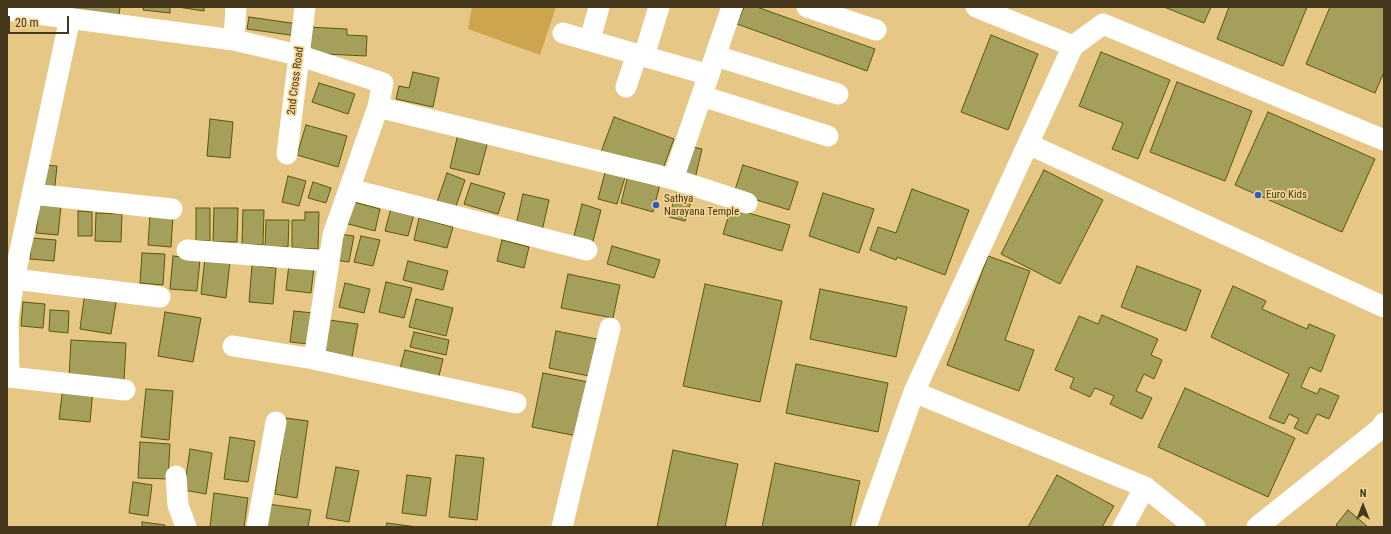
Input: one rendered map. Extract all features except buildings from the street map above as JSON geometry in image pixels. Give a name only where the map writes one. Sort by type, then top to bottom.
[{"type":"street","points":[[234,40],[236,7]]},
{"type":"street","name":"2nd Cross Road","points":[[287,154],[305,7]]},
{"type":"street","points":[[590,40],[599,7]]},
{"type":"street","points":[[626,87],[641,55],[659,7]]},
{"type":"street","points":[[673,179],[732,7]]},
{"type":"street","points":[[807,7],[876,30]]},
{"type":"street","points":[[976,7],[1073,46]]},
{"type":"street","points":[[7,10],[234,40],[298,55],[383,83],[378,107],[333,235],[314,360],[309,358]]},
{"type":"street","points":[[70,18],[14,279],[8,319],[9,377],[125,390]]},
{"type":"street","points":[[866,527],[914,392],[1073,46],[1103,24],[1383,137]]},
{"type":"street","points":[[563,32],[641,55],[712,66],[838,94]]},
{"type":"street","points":[[702,96],[828,136]]},
{"type":"street","points":[[378,107],[673,179],[747,203]]},
{"type":"street","points":[[1028,144],[1384,307]]},
{"type":"street","points":[[349,189],[587,250]]},
{"type":"street","points":[[32,194],[172,208]]},
{"type":"street","points":[[187,250],[329,261]]},
{"type":"street","points":[[14,279],[160,297]]},
{"type":"street","points":[[562,527],[610,328]]},
{"type":"street","points":[[233,346],[309,358],[516,403]]},
{"type":"street","points":[[914,392],[1145,487],[1195,527]]},
{"type":"street","points":[[257,527],[276,422]]},
{"type":"street","points":[[1257,527],[1381,428],[1384,423]]},
{"type":"street","points":[[176,476],[178,505],[186,527]]},
{"type":"street","points":[[1123,527],[1145,487]]},
{"type":"shaded area","points":[[472,7],[556,7],[540,55],[468,29]]},
{"type":"place","name":"Euro Kids","points":[[1258,195]]},
{"type":"place","name":"Sathya Narayana Temple","points":[[656,205]]}]
